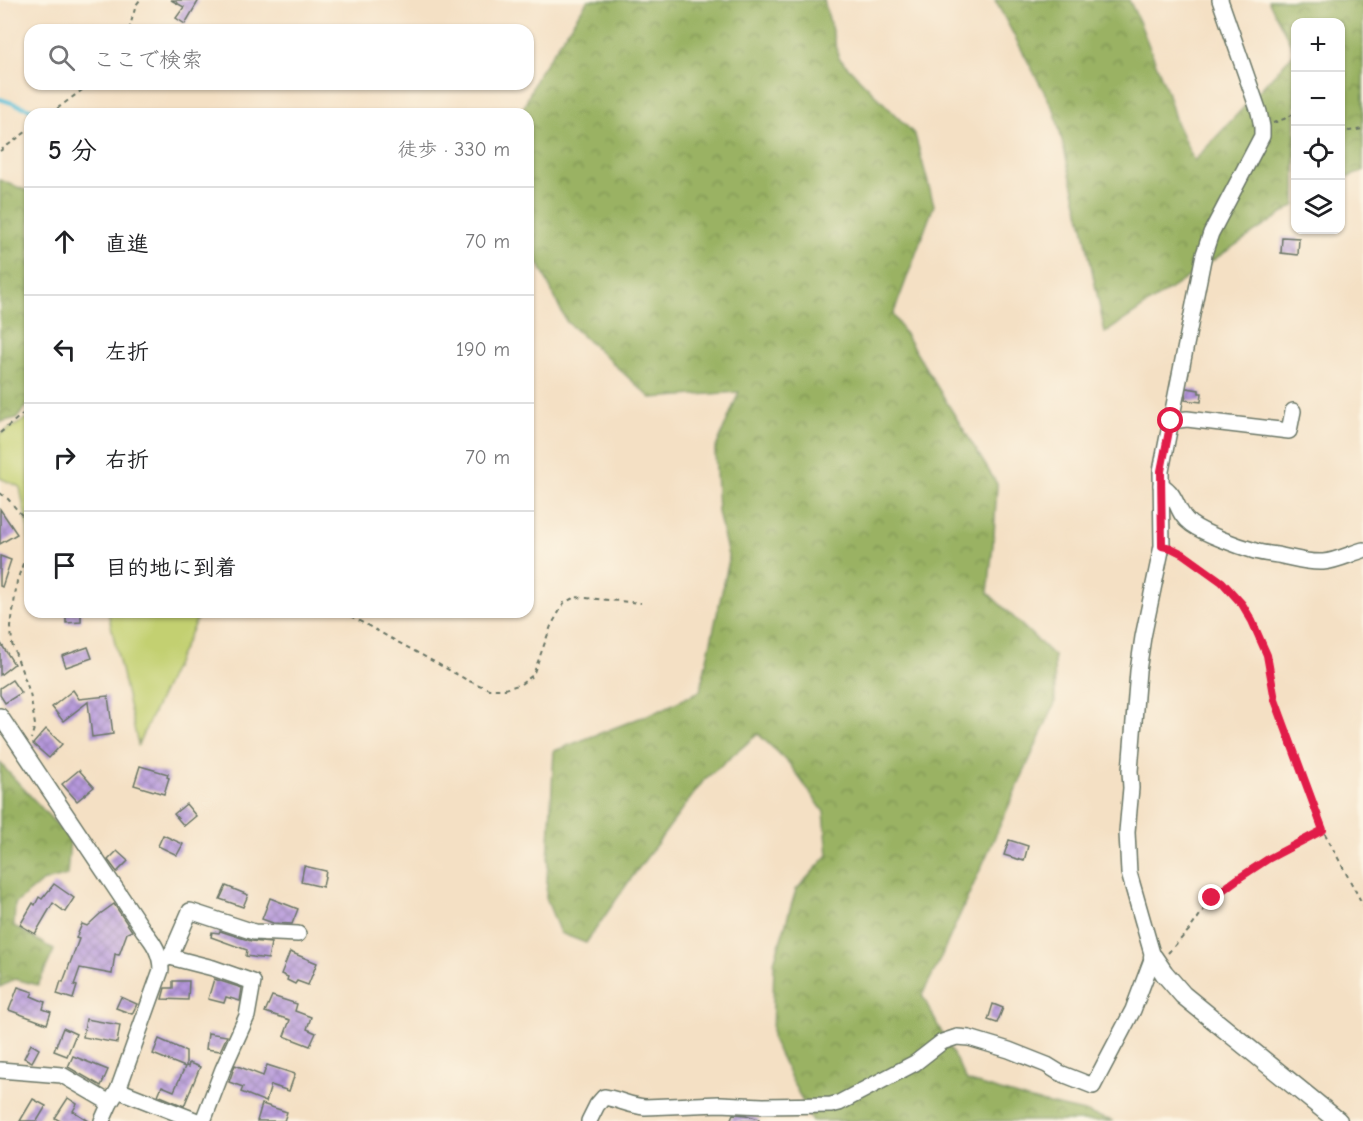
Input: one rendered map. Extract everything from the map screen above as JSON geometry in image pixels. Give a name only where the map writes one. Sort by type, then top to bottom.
[{"type":"street","points":[[1220,0],[1259,112],[1262,136],[1211,233],[1204,254],[1161,471],[1162,546],[1138,671],[1130,771],[1131,788],[1127,832],[1129,873],[1153,957],[1164,973],[1183,995],[1338,1121]]},
{"type":"street","points":[[1171,421],[1187,419],[1289,431],[1293,411]]},
{"type":"street","points":[[1161,486],[1169,489],[1182,516],[1191,524],[1210,534],[1256,551],[1281,555],[1307,563],[1326,562],[1363,550]]},
{"type":"street","points":[[0,716],[144,931],[166,959],[213,968],[253,982],[247,1016],[203,1121]]},
{"type":"street","points":[[102,1121],[114,1096],[161,970],[190,911],[254,932],[298,934]]},
{"type":"street","points":[[589,1121],[604,1097],[645,1107],[720,1104],[819,1106],[839,1103],[915,1063],[942,1042],[957,1037],[969,1038],[1009,1050],[1093,1086],[1133,1010],[1153,957]]},
{"type":"street","points":[[0,1070],[62,1076],[114,1096],[197,1121]]},
{"type":"path","points":[[131,24],[136,5],[140,0]]},
{"type":"path","points":[[58,108],[82,90]]},
{"type":"path","points":[[1262,128],[1291,115]]},
{"type":"path","points":[[1345,128],[1349,131],[1363,129]]},
{"type":"path","points":[[0,152],[24,134]]},
{"type":"path","points":[[0,433],[24,413]]},
{"type":"path","points":[[0,493],[24,518]]},
{"type":"path","points":[[1162,546],[1183,554],[1222,582],[1242,604],[1252,621],[1267,655],[1275,700],[1323,830],[1363,905]]},
{"type":"path","points":[[24,561],[17,581],[11,627],[12,645],[30,693],[34,725],[27,756]]},
{"type":"path","points":[[355,618],[469,681],[489,689],[505,689],[521,684],[532,675],[551,626],[564,603],[576,597],[641,603]]},
{"type":"path","points":[[1153,957],[1166,954],[1190,929],[1212,898],[1268,859],[1323,830]]},
{"type":"green space","points":[[588,0],[824,0],[839,58],[915,135],[934,205],[893,315],[997,484],[988,593],[1054,656],[1055,703],[922,995],[967,1081],[1113,1121],[812,1121],[772,1039],[774,962],[796,890],[828,855],[824,812],[788,762],[758,734],[704,780],[586,943],[560,933],[546,898],[554,751],[663,709],[700,691],[729,560],[718,512],[715,450],[739,392],[651,398],[566,321],[534,254],[534,108],[524,108],[531,90],[534,90],[537,76]]},
{"type":"green space","points":[[995,0],[1129,0],[1167,91],[1176,122],[1194,161],[1291,56],[1291,208],[1105,333],[1084,231],[1055,112]]},
{"type":"green space","points":[[1268,0],[1363,0],[1363,172],[1345,178],[1345,18],[1291,18],[1291,44]]},
{"type":"green space","points":[[0,180],[24,190],[24,409],[17,418],[0,422]]},
{"type":"green space","points":[[24,420],[24,508],[20,487],[0,478],[0,434]]},
{"type":"green space","points":[[109,618],[197,618],[138,745]]},
{"type":"green space","points":[[0,763],[70,839],[67,875],[42,882],[15,904],[14,926],[54,950],[38,985],[15,979],[0,987]]},
{"type":"building","points":[[171,0],[199,0],[185,24],[176,18],[184,7]]},
{"type":"building","points":[[1282,237],[1299,238],[1298,255],[1281,253]]},
{"type":"building","points":[[1187,388],[1199,390],[1199,393],[1202,393],[1201,402],[1185,400]]},
{"type":"building","points":[[0,509],[17,534],[0,544]]},
{"type":"building","points":[[0,556],[11,560],[2,587],[0,586]]},
{"type":"building","points":[[66,618],[81,618],[81,622],[66,623]]},
{"type":"building","points":[[0,642],[14,664],[0,675]]},
{"type":"building","points":[[88,647],[92,658],[66,667],[62,656]]},
{"type":"building","points":[[12,680],[21,693],[5,703],[0,695],[0,688]]},
{"type":"building","points":[[73,690],[79,699],[108,696],[113,734],[92,737],[88,702],[63,721],[52,707]]},
{"type":"building","points":[[46,729],[62,744],[49,758],[33,744]]},
{"type":"building","points":[[140,766],[168,774],[164,794],[134,785]]},
{"type":"building","points":[[79,770],[94,787],[77,801],[62,784]]},
{"type":"building","points":[[186,804],[196,816],[184,826],[174,814]]},
{"type":"building","points":[[163,835],[183,844],[177,855],[158,846]]},
{"type":"building","points":[[1009,840],[1028,846],[1024,861],[1004,855]]},
{"type":"building","points":[[117,851],[128,861],[117,872],[108,860]]},
{"type":"building","points":[[304,866],[326,871],[323,887],[301,882]]},
{"type":"building","points":[[54,884],[74,898],[65,912],[53,903],[35,934],[20,925],[33,903],[35,905],[39,897],[42,899]]},
{"type":"building","points":[[226,886],[248,895],[243,907],[220,899]]},
{"type":"building","points":[[270,898],[298,909],[292,924],[273,923],[262,919]]},
{"type":"building","points":[[114,904],[132,931],[127,933],[119,955],[115,954],[112,974],[80,968],[74,985],[77,986],[73,999],[57,994],[79,939],[76,938],[82,924],[87,926]]},
{"type":"building","points":[[220,931],[251,941],[271,943],[268,959],[246,956],[247,950],[211,937],[212,932],[219,933]]},
{"type":"building","points":[[290,952],[317,963],[308,985],[297,981],[295,984],[281,974]]},
{"type":"building","points":[[214,979],[242,988],[240,1001],[226,997],[224,1003],[208,999]]},
{"type":"building","points":[[173,981],[189,981],[188,1000],[162,999],[165,988],[173,988]]},
{"type":"building","points":[[18,987],[33,992],[31,996],[45,1002],[43,1009],[51,1012],[47,1024],[9,1010]]},
{"type":"building","points":[[272,996],[297,1004],[295,1011],[311,1017],[307,1029],[316,1033],[310,1046],[284,1036],[290,1020],[265,1012]]},
{"type":"building","points":[[121,997],[137,1004],[132,1014],[116,1008]]},
{"type":"building","points":[[993,1004],[1003,1008],[997,1023],[988,1020]]},
{"type":"building","points":[[86,1019],[120,1025],[117,1043],[83,1037]]},
{"type":"building","points":[[63,1028],[76,1034],[67,1056],[54,1051]]},
{"type":"building","points":[[208,1033],[227,1036],[220,1051],[206,1049]]},
{"type":"building","points":[[159,1039],[186,1051],[186,1066],[188,1067],[189,1063],[200,1067],[184,1106],[158,1095],[162,1086],[174,1091],[185,1067],[153,1054]]},
{"type":"building","points":[[31,1044],[39,1049],[32,1062],[24,1058]]},
{"type":"building","points":[[73,1056],[108,1070],[101,1086],[68,1067]]},
{"type":"building","points":[[235,1065],[263,1076],[267,1065],[295,1074],[289,1091],[271,1085],[266,1102],[241,1092],[243,1087],[229,1082]]},
{"type":"building","points":[[68,1098],[77,1104],[73,1111],[89,1121],[60,1121],[55,1118]]},
{"type":"building","points":[[33,1099],[46,1106],[37,1121],[20,1121]]},
{"type":"building","points":[[262,1104],[287,1112],[284,1121],[257,1121]]},
{"type":"building","points":[[733,1114],[746,1115],[759,1119],[759,1121],[730,1121]]},
{"type":"waterway","points":[[0,99],[27,108]]},
{"type":"route","points":[[1171,421],[1161,471],[1162,546],[1183,554],[1222,582],[1242,604],[1252,621],[1267,655],[1275,700],[1288,740],[1323,830],[1268,859],[1212,898]]}]
